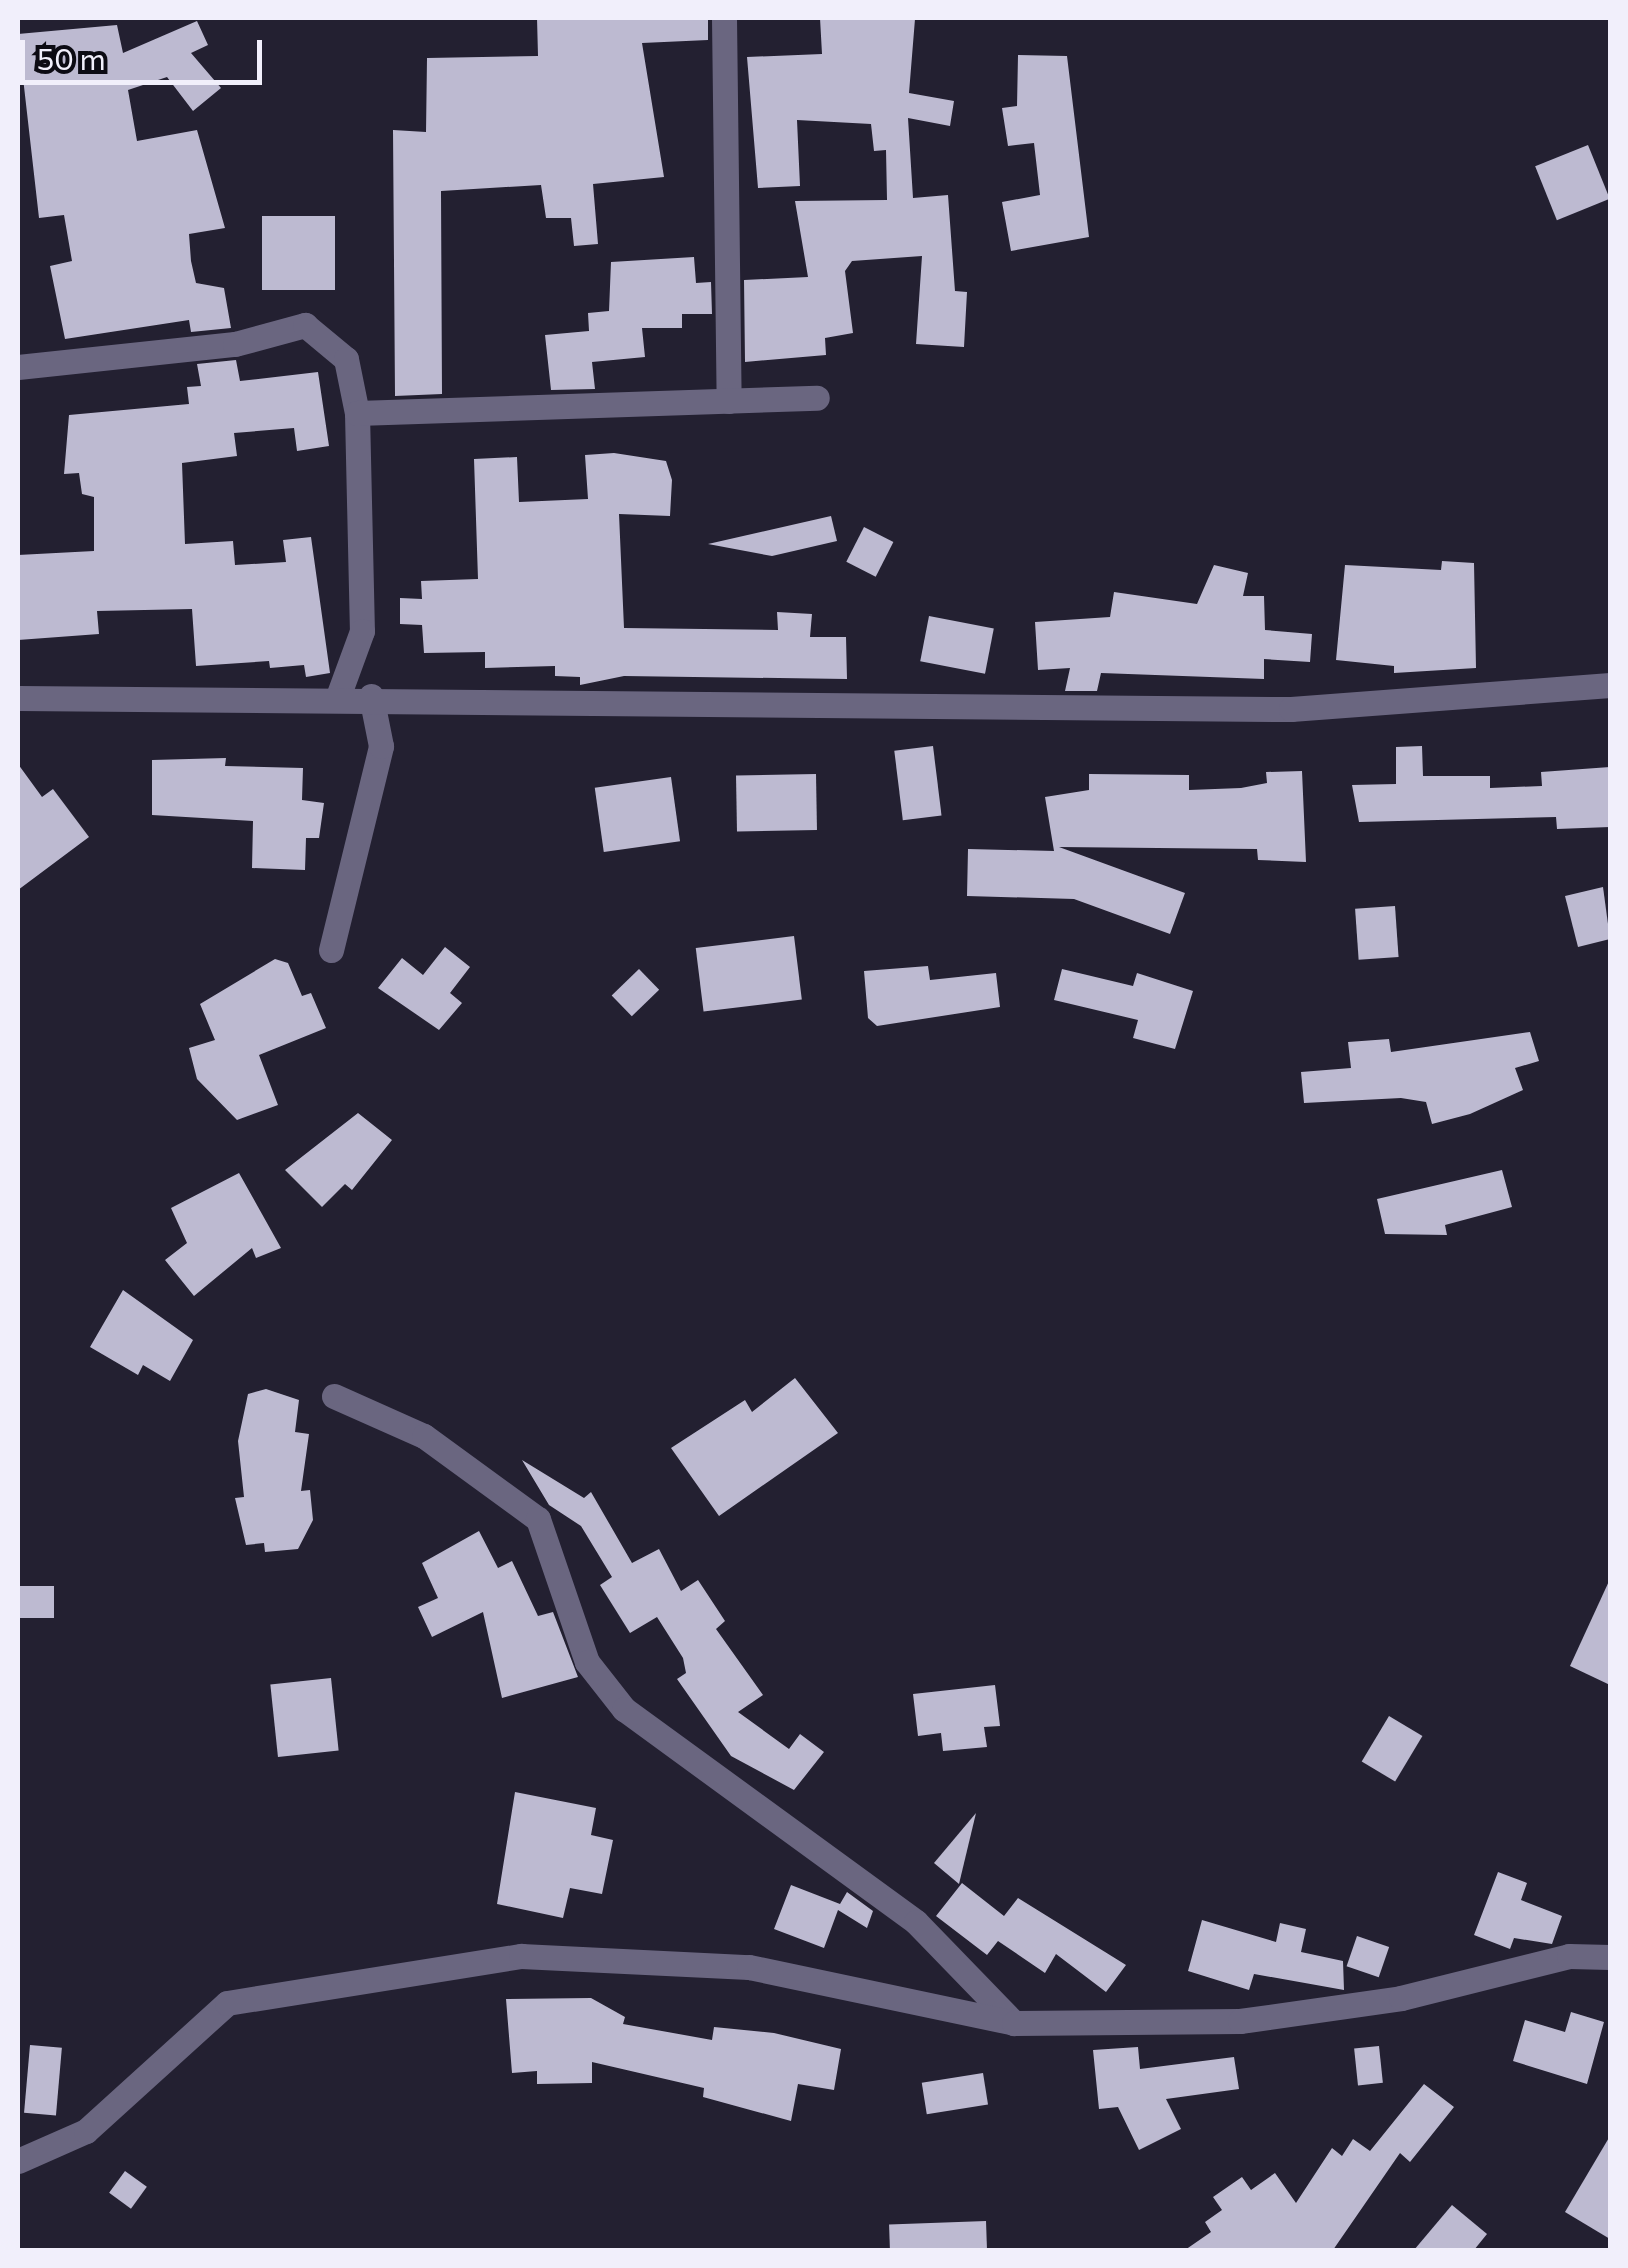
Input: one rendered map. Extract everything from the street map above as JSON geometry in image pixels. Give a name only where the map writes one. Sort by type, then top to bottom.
[{"type":"street","points":[[724,18],[729,401]]},
{"type":"street","points":[[18,368],[235,344],[306,324],[346,359],[357,413],[362,631],[339,694]]},
{"type":"street","points":[[357,413],[817,398]]},
{"type":"street","points":[[18,698],[339,694],[1291,710],[1610,685]]},
{"type":"street","points":[[330,950],[381,746],[371,696]]},
{"type":"street","points":[[334,1396],[424,1436],[538,1519],[587,1662],[624,1709],[916,1922],[1014,2023]]},
{"type":"street","points":[[18,2161],[86,2132],[227,2004],[344,1980],[521,1956],[749,1967],[1014,2023],[1240,2021],[1401,1998],[1570,1956],[1610,1957]]},
{"type":"building","points":[[537,18],[708,18],[708,40],[642,43],[664,177],[593,184],[598,244],[574,246],[571,218],[546,218],[541,185],[441,191],[442,394],[395,396],[393,130],[426,132],[427,58],[538,56]]},
{"type":"building","points":[[820,18],[915,19],[909,93],[954,101],[950,126],[908,118],[913,198],[948,195],[955,291],[967,292],[964,347],[916,344],[922,256],[852,261],[845,271],[853,333],[825,338],[826,355],[745,362],[744,280],[808,277],[795,201],[887,200],[886,150],[874,151],[871,124],[797,120],[800,186],[758,188],[747,57],[822,54]]},
{"type":"building","points":[[197,21],[208,45],[191,53],[221,88],[193,111],[167,77],[128,90],[137,141],[197,130],[225,228],[189,234],[191,261],[196,283],[224,288],[231,328],[191,332],[189,320],[65,339],[50,266],[72,261],[64,215],[39,218],[18,34],[117,25],[123,53]]},
{"type":"building","points":[[1018,55],[1067,56],[1089,237],[1011,251],[1002,202],[1040,195],[1034,143],[1008,146],[1002,108],[1017,106]]},
{"type":"building","points":[[1588,145],[1610,199],[1557,220],[1535,166]]},
{"type":"building","points":[[262,216],[335,216],[335,290],[262,290]]},
{"type":"building","points":[[694,257],[696,283],[711,282],[712,314],[682,314],[682,328],[642,328],[645,357],[592,362],[595,389],[551,390],[545,335],[589,331],[588,313],[609,311],[611,262]]},
{"type":"building","points":[[236,360],[240,381],[318,372],[329,446],[297,451],[294,428],[234,433],[237,456],[182,463],[185,544],[233,541],[235,565],[286,562],[283,540],[311,537],[330,673],[306,677],[304,665],[270,668],[269,661],[196,666],[192,609],[97,611],[99,634],[18,640],[18,555],[94,551],[94,497],[82,494],[79,473],[64,474],[69,415],[189,404],[187,387],[201,386],[197,364]]},
{"type":"building","points":[[614,453],[666,461],[672,480],[670,516],[619,514],[624,628],[778,630],[777,612],[812,614],[810,637],[846,637],[847,679],[624,676],[580,685],[580,677],[555,676],[555,666],[485,668],[485,652],[424,653],[422,625],[400,624],[400,598],[422,599],[421,581],[478,579],[474,459],[517,457],[519,502],[588,499],[585,455]]},
{"type":"building","points":[[831,516],[837,541],[772,556],[708,544]]},
{"type":"building","points":[[864,527],[893,542],[876,577],[846,562]]},
{"type":"building","points":[[1442,561],[1474,563],[1476,668],[1394,673],[1394,666],[1336,660],[1345,565],[1441,570]]},
{"type":"building","points":[[1214,565],[1248,573],[1243,596],[1264,596],[1265,630],[1312,634],[1310,662],[1264,659],[1264,679],[1101,673],[1097,691],[1065,691],[1070,668],[1038,670],[1035,622],[1110,617],[1114,592],[1197,604]]},
{"type":"building","points":[[929,616],[994,629],[985,674],[920,661]]},
{"type":"building","points":[[933,746],[942,815],[903,820],[894,751]]},
{"type":"building","points":[[1422,746],[1423,776],[1490,776],[1490,788],[1542,786],[1541,772],[1610,767],[1610,827],[1557,829],[1556,817],[1359,822],[1352,785],[1396,784],[1396,747]]},
{"type":"building","points":[[226,758],[225,766],[303,768],[302,800],[324,803],[319,838],[306,838],[305,870],[252,868],[253,821],[152,815],[152,760]]},
{"type":"building","points":[[18,764],[42,797],[53,789],[89,837],[18,890]]},
{"type":"building","points":[[1302,771],[1306,862],[1258,860],[1257,849],[1059,847],[1185,893],[1170,934],[1074,899],[967,896],[968,849],[1054,851],[1045,797],[1089,790],[1089,774],[1189,775],[1189,790],[1241,788],[1267,783],[1266,772]]},
{"type":"building","points":[[816,774],[817,830],[737,831],[736,775]]},
{"type":"building","points":[[671,777],[680,841],[604,852],[595,788]]},
{"type":"building","points":[[1603,887],[1610,939],[1578,947],[1565,896]]},
{"type":"building","points":[[1395,906],[1399,957],[1359,960],[1355,909]]},
{"type":"building","points":[[794,936],[802,1000],[704,1012],[696,948]]},
{"type":"building","points":[[445,947],[470,967],[450,993],[462,1003],[439,1030],[378,988],[402,958],[423,975]]},
{"type":"building","points":[[275,959],[288,963],[302,996],[311,993],[326,1028],[259,1055],[278,1105],[237,1120],[197,1079],[189,1048],[215,1040],[200,1004]]},
{"type":"building","points":[[928,966],[930,980],[996,973],[1000,1007],[877,1026],[868,1018],[864,971]]},
{"type":"building","points":[[639,969],[659,990],[632,1016],[612,995]]},
{"type":"building","points":[[1062,969],[1133,986],[1137,973],[1193,991],[1175,1049],[1133,1038],[1138,1020],[1054,1000]]},
{"type":"building","points":[[1530,1032],[1539,1061],[1515,1068],[1523,1090],[1470,1114],[1432,1124],[1426,1102],[1401,1098],[1304,1103],[1301,1072],[1351,1068],[1348,1042],[1389,1039],[1391,1052]]},
{"type":"building","points":[[358,1113],[392,1140],[352,1190],[345,1184],[322,1207],[285,1170]]},
{"type":"building","points":[[1502,1170],[1512,1207],[1445,1225],[1447,1235],[1385,1234],[1377,1199]]},
{"type":"building","points":[[239,1173],[281,1248],[256,1258],[252,1248],[194,1296],[165,1260],[187,1243],[171,1208]]},
{"type":"building","points":[[123,1290],[193,1340],[170,1381],[143,1365],[138,1375],[90,1347]]},
{"type":"building","points":[[795,1378],[838,1433],[719,1516],[671,1448],[745,1400],[752,1412]]},
{"type":"building","points":[[266,1389],[299,1400],[295,1432],[309,1434],[301,1491],[310,1490],[313,1520],[298,1549],[265,1552],[264,1543],[246,1545],[235,1498],[244,1497],[238,1441],[248,1394]]},
{"type":"building","points":[[522,1460],[584,1498],[591,1492],[632,1563],[659,1549],[681,1591],[698,1580],[725,1621],[716,1629],[763,1695],[738,1712],[789,1749],[800,1734],[824,1752],[794,1790],[731,1756],[677,1679],[686,1673],[683,1658],[657,1617],[630,1633],[600,1585],[612,1577],[581,1526],[549,1505]]},
{"type":"building","points":[[479,1531],[498,1568],[512,1561],[538,1616],[553,1612],[578,1677],[502,1698],[483,1612],[432,1637],[418,1607],[438,1598],[422,1563]]},
{"type":"building","points":[[1610,1579],[1610,1685],[1570,1666]]},
{"type":"building","points":[[18,1586],[54,1586],[54,1618],[18,1618]]},
{"type":"building","points":[[331,1678],[339,1751],[278,1757],[270,1684]]},
{"type":"building","points":[[995,1685],[1000,1726],[984,1727],[987,1747],[943,1751],[941,1733],[918,1736],[913,1694]]},
{"type":"building","points":[[1389,1716],[1422,1736],[1395,1782],[1362,1761]]},
{"type":"building","points":[[515,1792],[596,1808],[591,1835],[613,1840],[602,1894],[570,1888],[563,1918],[497,1904]]},
{"type":"building","points":[[976,1813],[959,1884],[934,1863]]},
{"type":"building","points":[[1498,1872],[1527,1883],[1521,1900],[1562,1916],[1552,1944],[1514,1938],[1510,1949],[1474,1935]]},
{"type":"building","points":[[962,1883],[1004,1916],[1018,1898],[1126,1965],[1106,1992],[1056,1954],[1045,1973],[998,1941],[987,1955],[936,1916]]},
{"type":"building","points":[[791,1885],[840,1904],[847,1892],[873,1911],[867,1928],[838,1910],[824,1948],[774,1929]]},
{"type":"building","points":[[1202,1920],[1276,1942],[1280,1923],[1306,1929],[1301,1952],[1343,1961],[1344,1990],[1254,1974],[1249,1990],[1188,1971]]},
{"type":"building","points":[[1357,1936],[1389,1947],[1379,1977],[1347,1966]]},
{"type":"building","points":[[591,1998],[625,2017],[623,2024],[712,2040],[714,2027],[774,2033],[841,2049],[834,2090],[798,2084],[791,2121],[703,2097],[704,2088],[592,2062],[592,2083],[537,2084],[537,2071],[512,2073],[506,1999]]},
{"type":"building","points":[[1571,2012],[1604,2022],[1587,2084],[1513,2061],[1525,2020],[1565,2032]]},
{"type":"building","points":[[30,2045],[62,2048],[56,2116],[24,2113]]},
{"type":"building","points":[[1379,2046],[1383,2083],[1358,2085],[1354,2049]]},
{"type":"building","points":[[1138,2047],[1140,2069],[1234,2057],[1239,2089],[1166,2099],[1181,2129],[1139,2150],[1118,2107],[1099,2109],[1093,2050]]},
{"type":"building","points":[[983,2073],[988,2105],[927,2114],[922,2083]]},
{"type":"building","points":[[1424,2084],[1454,2107],[1410,2162],[1400,2153],[1333,2250],[1185,2250],[1211,2232],[1205,2222],[1222,2210],[1213,2197],[1242,2177],[1251,2190],[1275,2173],[1296,2203],[1332,2148],[1342,2156],[1353,2139],[1370,2151]]},
{"type":"building","points":[[1610,2136],[1610,2239],[1565,2212]]},
{"type":"building","points":[[125,2171],[147,2187],[131,2209],[109,2193]]},
{"type":"building","points":[[1452,2205],[1487,2234],[1474,2250],[1414,2250]]},
{"type":"building","points":[[986,2221],[987,2250],[890,2250],[889,2224]]}]
